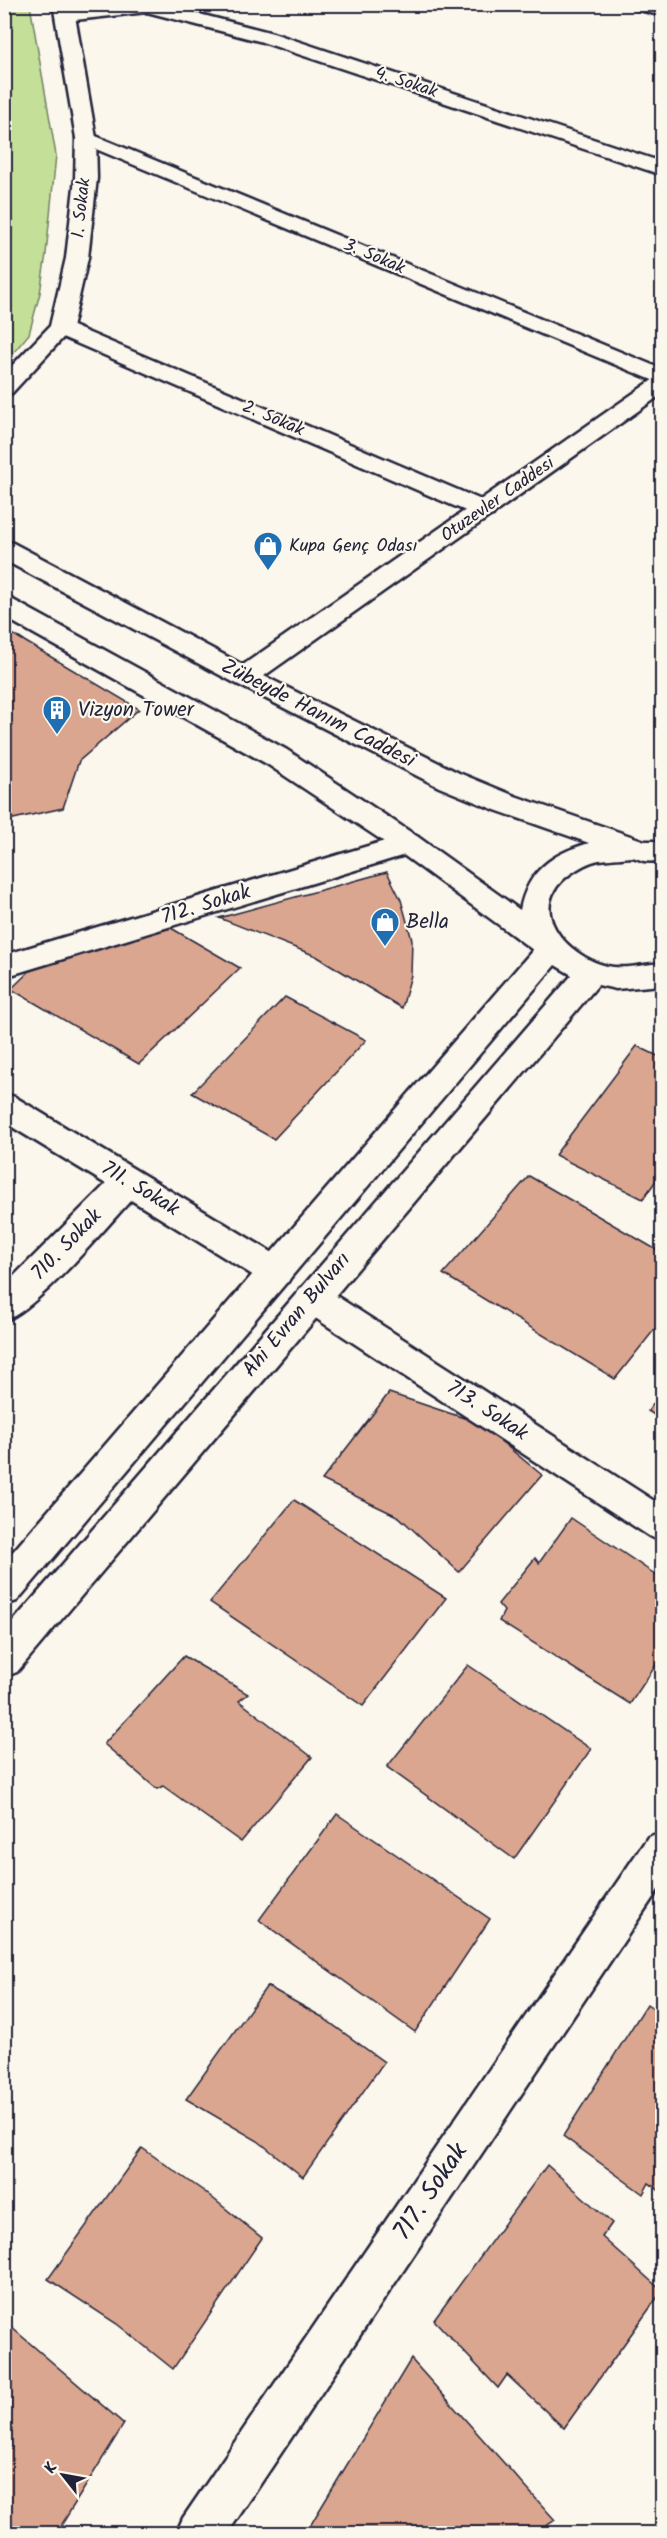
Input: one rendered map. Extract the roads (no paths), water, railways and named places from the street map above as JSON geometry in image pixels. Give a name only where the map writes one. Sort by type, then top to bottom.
[{"type":"street","points":[[640,4],[663,10]]},
{"type":"street","points":[[65,10],[156,5]]},
{"type":"street","name":"4. Sokak","points":[[156,5],[266,37],[654,166]]},
{"type":"street","name":"1. Sokak","points":[[61,328],[77,258],[86,178],[86,138],[65,10]]},
{"type":"street","name":"3. Sokak","points":[[86,138],[663,377]]},
{"type":"street","points":[[654,166],[663,147]]},
{"type":"street","points":[[4,388],[61,328]]},
{"type":"street","name":"2. Sokak","points":[[61,328],[484,510]]},
{"type":"street","name":"Otuzevler Caddesi","points":[[244,677],[663,384]]},
{"type":"street","name":"Zübeyde Hanım Caddesi","points":[[4,549],[244,677],[449,780],[505,803],[656,853]]},
{"type":"street","points":[[4,606],[277,757],[408,844],[570,962],[663,994]]},
{"type":"street","name":"712. Sokak","points":[[4,966],[408,844]]},
{"type":"street","points":[[552,948],[540,932],[535,914],[536,897],[546,877],[564,862],[588,852],[616,848],[656,853]]},
{"type":"street","name":"Ahi Evran Bulvarı","points":[[4,1589],[552,948]]},
{"type":"street","points":[[604,975],[663,974]]},
{"type":"street","name":"Ahi Evran Bulvarı","points":[[4,1660],[312,1298],[604,975]]},
{"type":"street","name":"711. Sokak","points":[[4,1107],[276,1272]]},
{"type":"street","name":"710. Sokak","points":[[4,1307],[46,1268],[128,1182]]},
{"type":"street","name":"713. Sokak","points":[[312,1298],[663,1524]]},
{"type":"street","name":"717. Sokak","points":[[199,2534],[663,1851]]},
{"type":"place","name":"Kupa Genç Odası","points":[[268,572]]},
{"type":"place","name":"Vizyon Tower","points":[[57,736]]},
{"type":"place","name":"Bella","points":[[385,948]]}]
